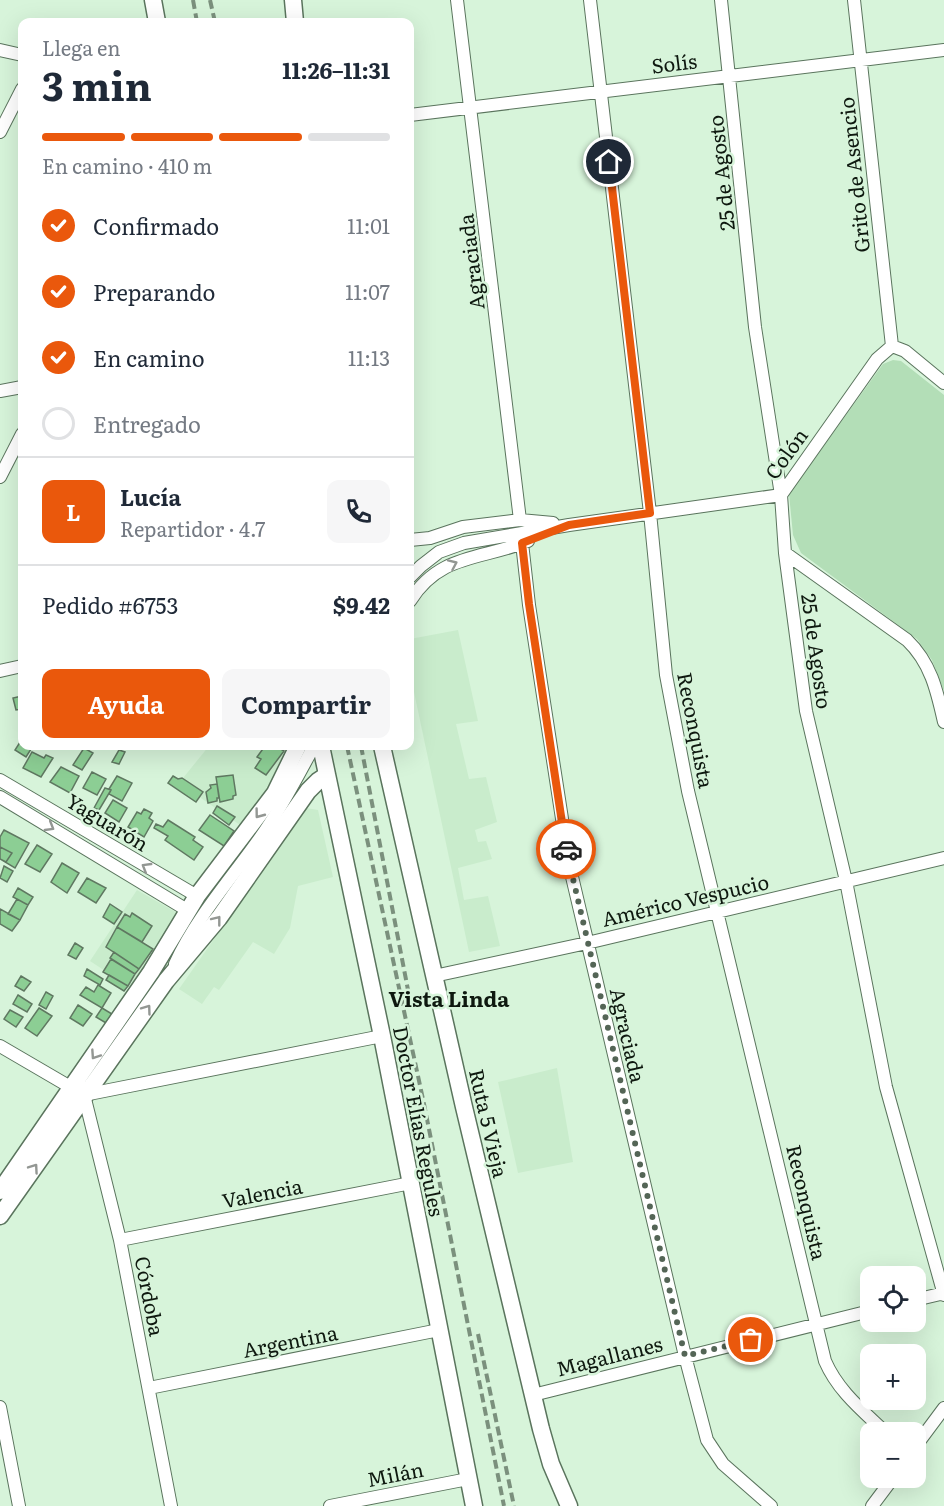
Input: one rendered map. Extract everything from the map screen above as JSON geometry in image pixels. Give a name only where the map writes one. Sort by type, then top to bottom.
[{"type":"street","points":[[153,0],[156,18]]},
{"type":"street","points":[[293,0],[295,18]]},
{"type":"street","name":"Agraciada","points":[[457,0],[520,520]]},
{"type":"street","name":"Reconquista","points":[[590,0],[650,513],[666,675],[688,791],[825,1361],[833,1379],[845,1394],[874,1422]]},
{"type":"street","name":"25 de Agosto","points":[[721,0],[755,327],[781,495],[785,553],[806,711],[846,881],[886,1087],[944,1294]]},
{"type":"street","name":"Grito de Asencio","points":[[854,0],[892,346]]},
{"type":"street","points":[[0,50],[18,54]]},
{"type":"street","name":"Solís","points":[[414,114],[944,50]]},
{"type":"street","points":[[0,132],[18,97]]},
{"type":"street","points":[[892,346],[905,351],[944,383]]},
{"type":"street","name":"Colón","points":[[414,573],[439,552],[464,543],[569,525],[781,495],[877,359],[892,346]]},
{"type":"street","points":[[0,392],[18,388]]},
{"type":"street","points":[[0,477],[18,442]]},
{"type":"street","name":"Colón","points":[[414,539],[463,527],[520,520],[569,525]]},
{"type":"street","name":"Colón","points":[[414,594],[437,572],[478,554],[522,543],[569,525]]},
{"type":"street","name":"Agraciada","points":[[522,543],[529,604],[569,864],[685,1356],[707,1440],[723,1464],[771,1506]]},
{"type":"street","points":[[785,553],[907,640],[917,650],[927,665],[936,688],[944,722]]},
{"type":"street","points":[[0,670],[18,667]]},
{"type":"street","points":[[0,1216],[79,1091],[192,903],[275,793],[296,750]]},
{"type":"street","points":[[166,981],[186,940],[262,835],[294,783],[319,750]]},
{"type":"street","name":"Doctor Elías Regules","points":[[319,750],[327,775],[382,1036],[474,1506]]},
{"type":"street","name":"Ruta 5 Vieja","points":[[383,750],[533,1395],[551,1464],[569,1506]]},
{"type":"street","points":[[0,1191],[166,981],[219,918],[308,791],[318,780],[327,775]]},
{"type":"street","name":"Yaguarón","points":[[0,780],[192,903]]},
{"type":"street","name":"Yaguarón","points":[[0,797],[192,903]]},
{"type":"street","name":"Américo Vespucio","points":[[434,976],[587,943],[944,858]]},
{"type":"street","points":[[151,972],[186,940]]},
{"type":"street","points":[[0,1046],[79,1091],[382,1036]]},
{"type":"street","name":"Córdoba","points":[[79,1091],[120,1240],[171,1506]]},
{"type":"street","name":"Valencia","points":[[120,1240],[411,1183]]},
{"type":"street","points":[[926,1298],[944,1294]]},
{"type":"street","name":"Magallanes","points":[[533,1395],[860,1313]]},
{"type":"street","name":"Argentina","points":[[149,1388],[439,1330]]},
{"type":"street","points":[[0,1407],[19,1506]]},
{"type":"street","points":[[926,1437],[940,1423],[944,1408]]},
{"type":"street","name":"Milán","points":[[330,1506],[468,1479]]},
{"type":"street","points":[[872,1506],[886,1488]]},
{"type":"shaded area","points":[[893,360],[901,361],[944,395],[944,691],[932,660],[917,639],[801,553],[793,535],[789,494],[883,364]]},
{"type":"shaded area","points":[[458,630],[478,721],[456,724],[469,779],[486,777],[497,822],[475,830],[478,842],[486,841],[492,859],[458,868],[464,900],[488,896],[500,946],[469,952],[414,692],[414,638]]},
{"type":"shaded area","points":[[206,750],[288,750],[243,827],[179,783]]},
{"type":"shaded area","points":[[306,808],[318,810],[333,877],[298,886],[290,928],[274,954],[253,942],[219,990],[214,987],[202,1004],[179,989]]},
{"type":"shaded area","points":[[137,890],[179,914],[131,988],[90,961]]},
{"type":"shaded area","points":[[557,1068],[573,1162],[518,1173],[498,1082]]},
{"type":"building","points":[[18,697],[18,710],[16,710],[13,698]]},
{"type":"building","points":[[18,745],[18,750],[30,750],[26,757],[15,750]]},
{"type":"building","points":[[83,750],[93,753],[82,770],[73,765]]},
{"type":"building","points":[[119,750],[125,752],[119,764],[112,762]]},
{"type":"building","points":[[262,750],[284,751],[266,775],[255,768],[261,759],[257,757]]},
{"type":"building","points":[[32,752],[44,758],[46,755],[53,758],[41,777],[23,768]]},
{"type":"building","points":[[61,767],[79,776],[70,793],[50,782]]},
{"type":"building","points":[[92,772],[106,779],[97,795],[83,788]]},
{"type":"building","points":[[233,775],[236,795],[233,799],[220,802],[216,777]]},
{"type":"building","points":[[117,776],[132,783],[122,801],[109,794],[111,790],[109,789]]},
{"type":"building","points":[[173,776],[178,779],[182,778],[203,792],[196,802],[168,783]]},
{"type":"building","points":[[217,784],[219,798],[217,801],[208,803],[206,792],[211,788],[210,785]]},
{"type":"building","points":[[105,788],[111,790],[99,810],[94,808]]},
{"type":"building","points":[[113,800],[127,808],[119,822],[105,813]]},
{"type":"building","points":[[217,806],[235,817],[229,825],[213,813]]},
{"type":"building","points":[[144,809],[152,813],[149,818],[153,821],[144,837],[128,827],[137,812],[141,814]]},
{"type":"building","points":[[210,815],[234,831],[224,846],[199,830]]},
{"type":"building","points":[[168,820],[195,837],[193,840],[203,847],[194,860],[165,840],[168,836],[154,828],[156,824],[163,827]]},
{"type":"building","points":[[4,830],[29,843],[15,868],[0,859],[0,837]]},
{"type":"building","points":[[37,845],[52,854],[40,872],[25,864]]},
{"type":"building","points":[[0,847],[12,853],[6,862],[0,859]]},
{"type":"building","points":[[62,863],[79,873],[67,893],[51,882]]},
{"type":"building","points":[[4,866],[13,871],[7,882],[0,878]]},
{"type":"building","points":[[87,878],[106,888],[96,903],[78,892]]},
{"type":"building","points":[[18,888],[33,897],[28,905],[13,897]]},
{"type":"building","points":[[17,899],[28,905],[20,920],[8,914]]},
{"type":"building","points":[[110,904],[122,912],[114,924],[103,917]]},
{"type":"building","points":[[0,909],[20,920],[12,931],[0,924]]},
{"type":"building","points":[[132,913],[152,926],[142,942],[117,927],[125,914],[130,917]]},
{"type":"building","points":[[117,927],[153,949],[139,969],[106,947]]},
{"type":"building","points":[[75,943],[83,948],[76,959],[68,955]]},
{"type":"building","points":[[114,952],[139,969],[135,974],[110,958]]},
{"type":"building","points":[[111,959],[135,974],[128,986],[103,972]]},
{"type":"building","points":[[87,969],[103,979],[100,985],[84,976]]},
{"type":"building","points":[[109,975],[128,986],[124,991],[106,980]]},
{"type":"building","points":[[21,976],[31,982],[24,991],[15,986]]},
{"type":"building","points":[[98,985],[111,993],[102,1008],[80,995],[86,987],[94,992]]},
{"type":"building","points":[[46,992],[53,996],[46,1009],[39,1005]]},
{"type":"building","points":[[18,995],[32,1004],[27,1012],[13,1004]]},
{"type":"building","points":[[78,1005],[92,1014],[83,1026],[70,1018]]},
{"type":"building","points":[[39,1008],[52,1016],[37,1036],[25,1028]]},
{"type":"building","points":[[102,1008],[112,1014],[106,1023],[96,1017]]},
{"type":"building","points":[[10,1010],[23,1017],[16,1027],[4,1019]]},
{"type":"railway","points":[[193,0],[196,18]]},
{"type":"railway","points":[[210,0],[214,18]]},
{"type":"railway","points":[[348,750],[424,1104],[504,1506]]},
{"type":"railway","points":[[362,750],[408,990]]},
{"type":"railway","points":[[478,1334],[514,1506]]},
{"type":"way so far","points":[[566,849],[685,1356],[751,1340]]},
{"type":"district","name":"Vista Linda","points":[[449,997]]},
{"type":"route","points":[[566,849],[522,543],[569,525],[650,513],[609,162]]}]
